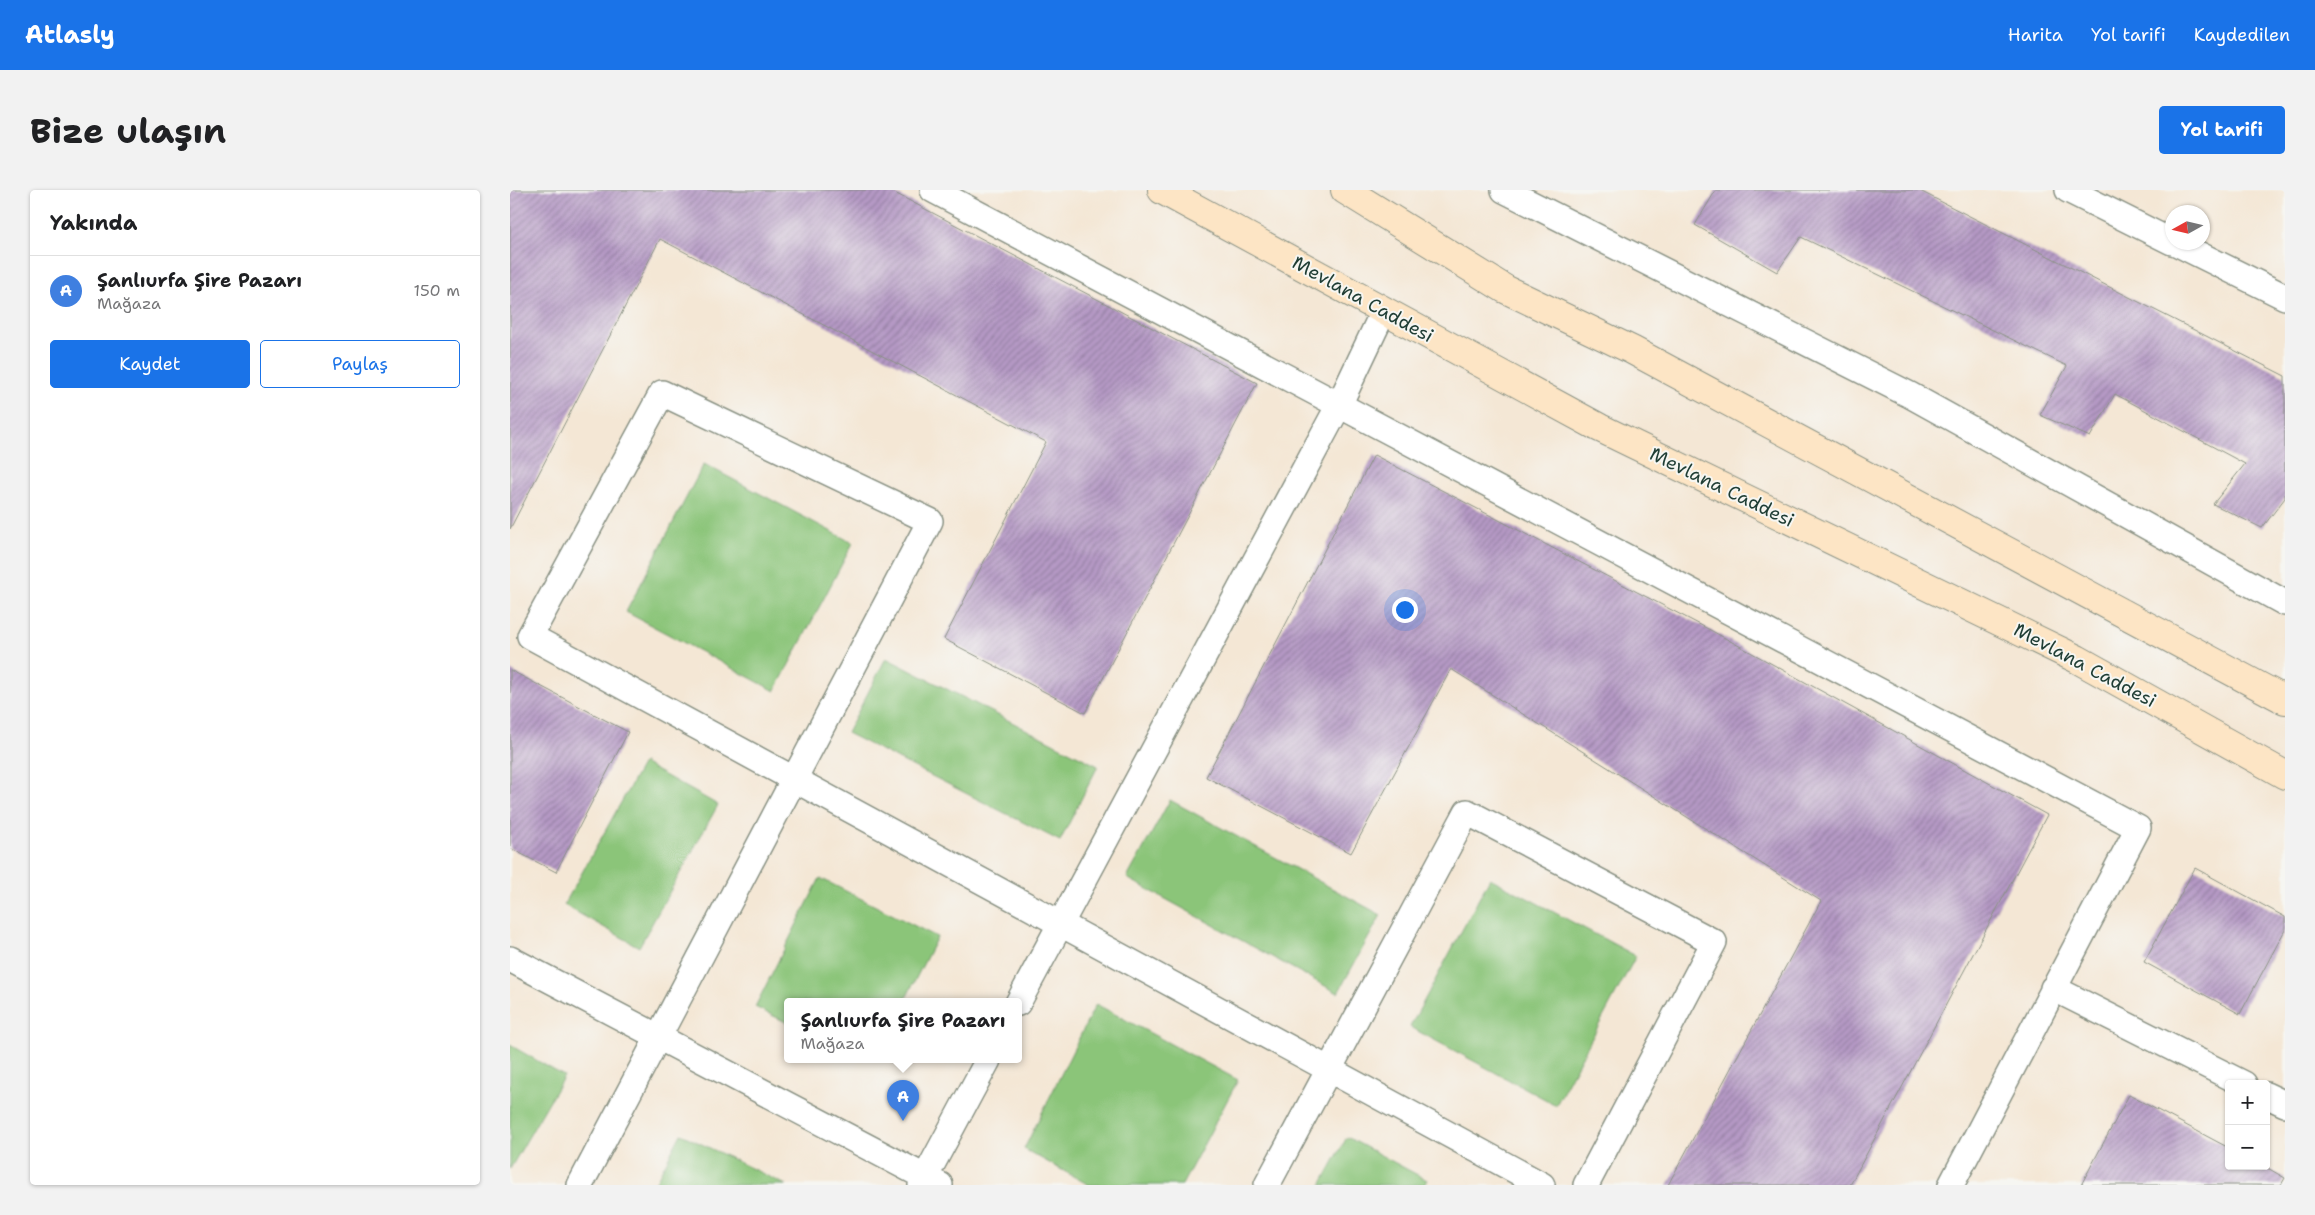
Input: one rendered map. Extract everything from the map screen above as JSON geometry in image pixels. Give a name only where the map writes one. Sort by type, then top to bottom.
[{"type":"main road","name":"Mevlana Caddesi","points":[[1162,190],[1600,428],[2077,659],[2285,775]]},
{"type":"main road","points":[[1345,190],[1504,289],[1632,350],[2285,700]]},
{"type":"street","points":[[933,190],[2138,828],[1951,1185]]},
{"type":"street","points":[[1504,190],[1910,395],[2285,603]]},
{"type":"street","points":[[2068,190],[2165,238]]},
{"type":"street","points":[[2190,250],[2285,297]]},
{"type":"street","points":[[1021,998],[1339,405],[1384,310]]},
{"type":"street","points":[[580,1185],[658,1037],[794,779],[930,521],[662,393],[530,636],[794,779],[1061,924],[1329,1069],[1542,1185]]},
{"type":"street","points":[[1267,1185],[1467,812],[1714,942],[1586,1185]]},
{"type":"street","points":[[510,959],[928,1182],[987,1063]]},
{"type":"street","points":[[2054,988],[2236,1080]]},
{"type":"street","points":[[2270,1097],[2285,1104]]},
{"type":"green space","points":[[704,464],[853,543],[775,691],[626,612]]},
{"type":"green space","points":[[886,658],[1098,766],[1060,841],[847,733]]},
{"type":"green space","points":[[643,763],[718,805],[639,947],[564,905]]},
{"type":"green space","points":[[1170,800],[1381,915],[1338,993],[1127,878]]},
{"type":"green space","points":[[820,878],[937,937],[906,998],[784,998],[784,1021],[755,1007]]},
{"type":"green space","points":[[1490,878],[1636,956],[1556,1105],[1410,1027]]},
{"type":"green space","points":[[1096,1004],[1238,1080],[1182,1185],[1089,1185],[1024,1149]]},
{"type":"green space","points":[[510,1045],[564,1076],[510,1169]]},
{"type":"green space","points":[[681,1134],[786,1185],[654,1185]]},
{"type":"green space","points":[[1347,1137],[1427,1180],[1424,1185],[1321,1185]]},
{"type":"building","points":[[510,190],[889,190],[1257,383],[1085,713],[944,639],[1046,442],[660,239],[510,529]]},
{"type":"building","points":[[1716,190],[1918,190],[2285,376],[2285,498],[2262,528],[2213,504],[2245,464],[2115,394],[2090,437],[2040,415],[2067,366],[1801,237],[1777,272],[1695,225]]},
{"type":"building","points":[[1374,455],[1712,631],[2047,815],[1850,1185],[1668,1185],[1821,901],[1451,669],[1351,853],[1206,777]]},
{"type":"building","points":[[510,670],[628,732],[556,872],[510,848]]},
{"type":"building","points":[[2195,868],[2285,917],[2285,930],[2240,1014],[2144,962]]},
{"type":"building","points":[[2129,1095],[2225,1146],[2225,1170],[2270,1169],[2285,1178],[2281,1185],[2081,1185]]},
{"type":"place","name":"Şanlıurfa Şire Pazarı","points":[[903,1121]]}]
